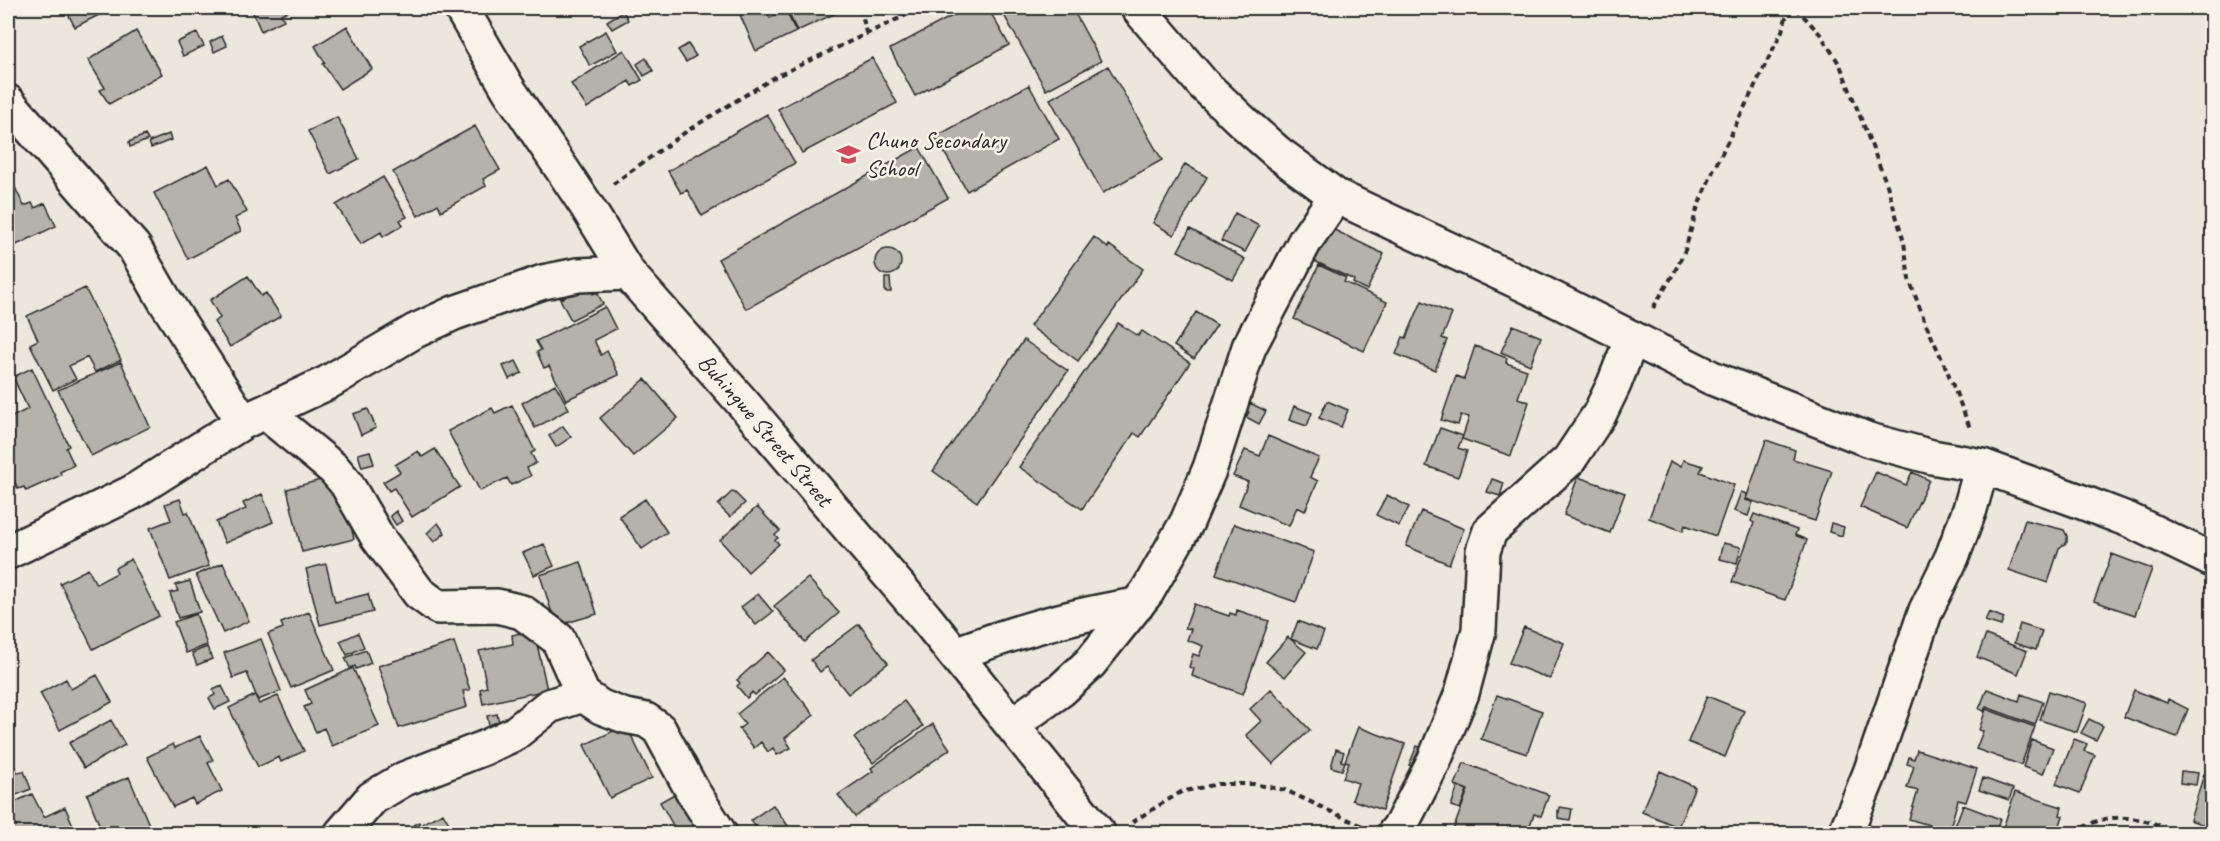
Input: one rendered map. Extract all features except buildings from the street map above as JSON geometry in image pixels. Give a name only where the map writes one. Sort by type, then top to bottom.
[{"type":"street","name":"Buhingwe Street Street","points":[[461,8],[509,90],[586,205],[628,273],[742,402],[955,654],[1099,834]]},
{"type":"street","points":[[1138,8],[1203,84],[1244,123],[1278,153],[1336,196],[1712,378],[1869,440],[1932,458],[1982,466],[2129,520],[2212,560]]},
{"type":"street","points":[[8,102],[134,247],[164,299],[255,418],[334,469],[346,483],[378,538],[419,593],[438,607],[497,606],[522,612],[558,639],[582,695],[601,707],[625,716],[646,720],[659,729],[693,792],[720,834]]},
{"type":"street","points":[[1012,724],[1061,690],[1090,663],[1147,592],[1187,522],[1210,468],[1249,347],[1305,241],[1336,196]]},
{"type":"street","points":[[8,552],[131,493],[255,418],[327,383],[415,331],[454,313],[543,282],[578,275],[628,273]]},
{"type":"street","points":[[1381,831],[1401,825],[1434,761],[1462,693],[1479,630],[1483,551],[1490,531],[1569,460],[1599,415],[1632,338]]},
{"type":"street","points":[[1845,834],[1870,773],[1926,610],[1952,557],[1970,509],[1982,466]]},
{"type":"street","points":[[955,654],[1053,621],[1101,610],[1137,605]]},
{"type":"street","points":[[341,834],[372,798],[404,778],[484,748],[514,734],[549,706],[582,695]]},
{"type":"path","points":[[861,8],[866,34]]},
{"type":"path","points":[[586,205],[641,163],[709,117],[775,77],[921,8]]},
{"type":"path","points":[[1632,338],[1674,273],[1702,197],[1782,31],[1789,8]]},
{"type":"path","points":[[1796,8],[1820,34],[1840,65],[1887,185],[1904,242],[1910,279],[1925,322],[1968,420],[1982,466]]},
{"type":"path","points":[[1130,824],[1181,792],[1218,784],[1253,784],[1285,790],[1381,831]]},
{"type":"path","points":[[2074,834],[2086,825],[2102,819],[2121,816],[2147,821],[2181,834]]},
{"type":"place","name":"Chuno Secondary School","points":[[848,154]]}]
